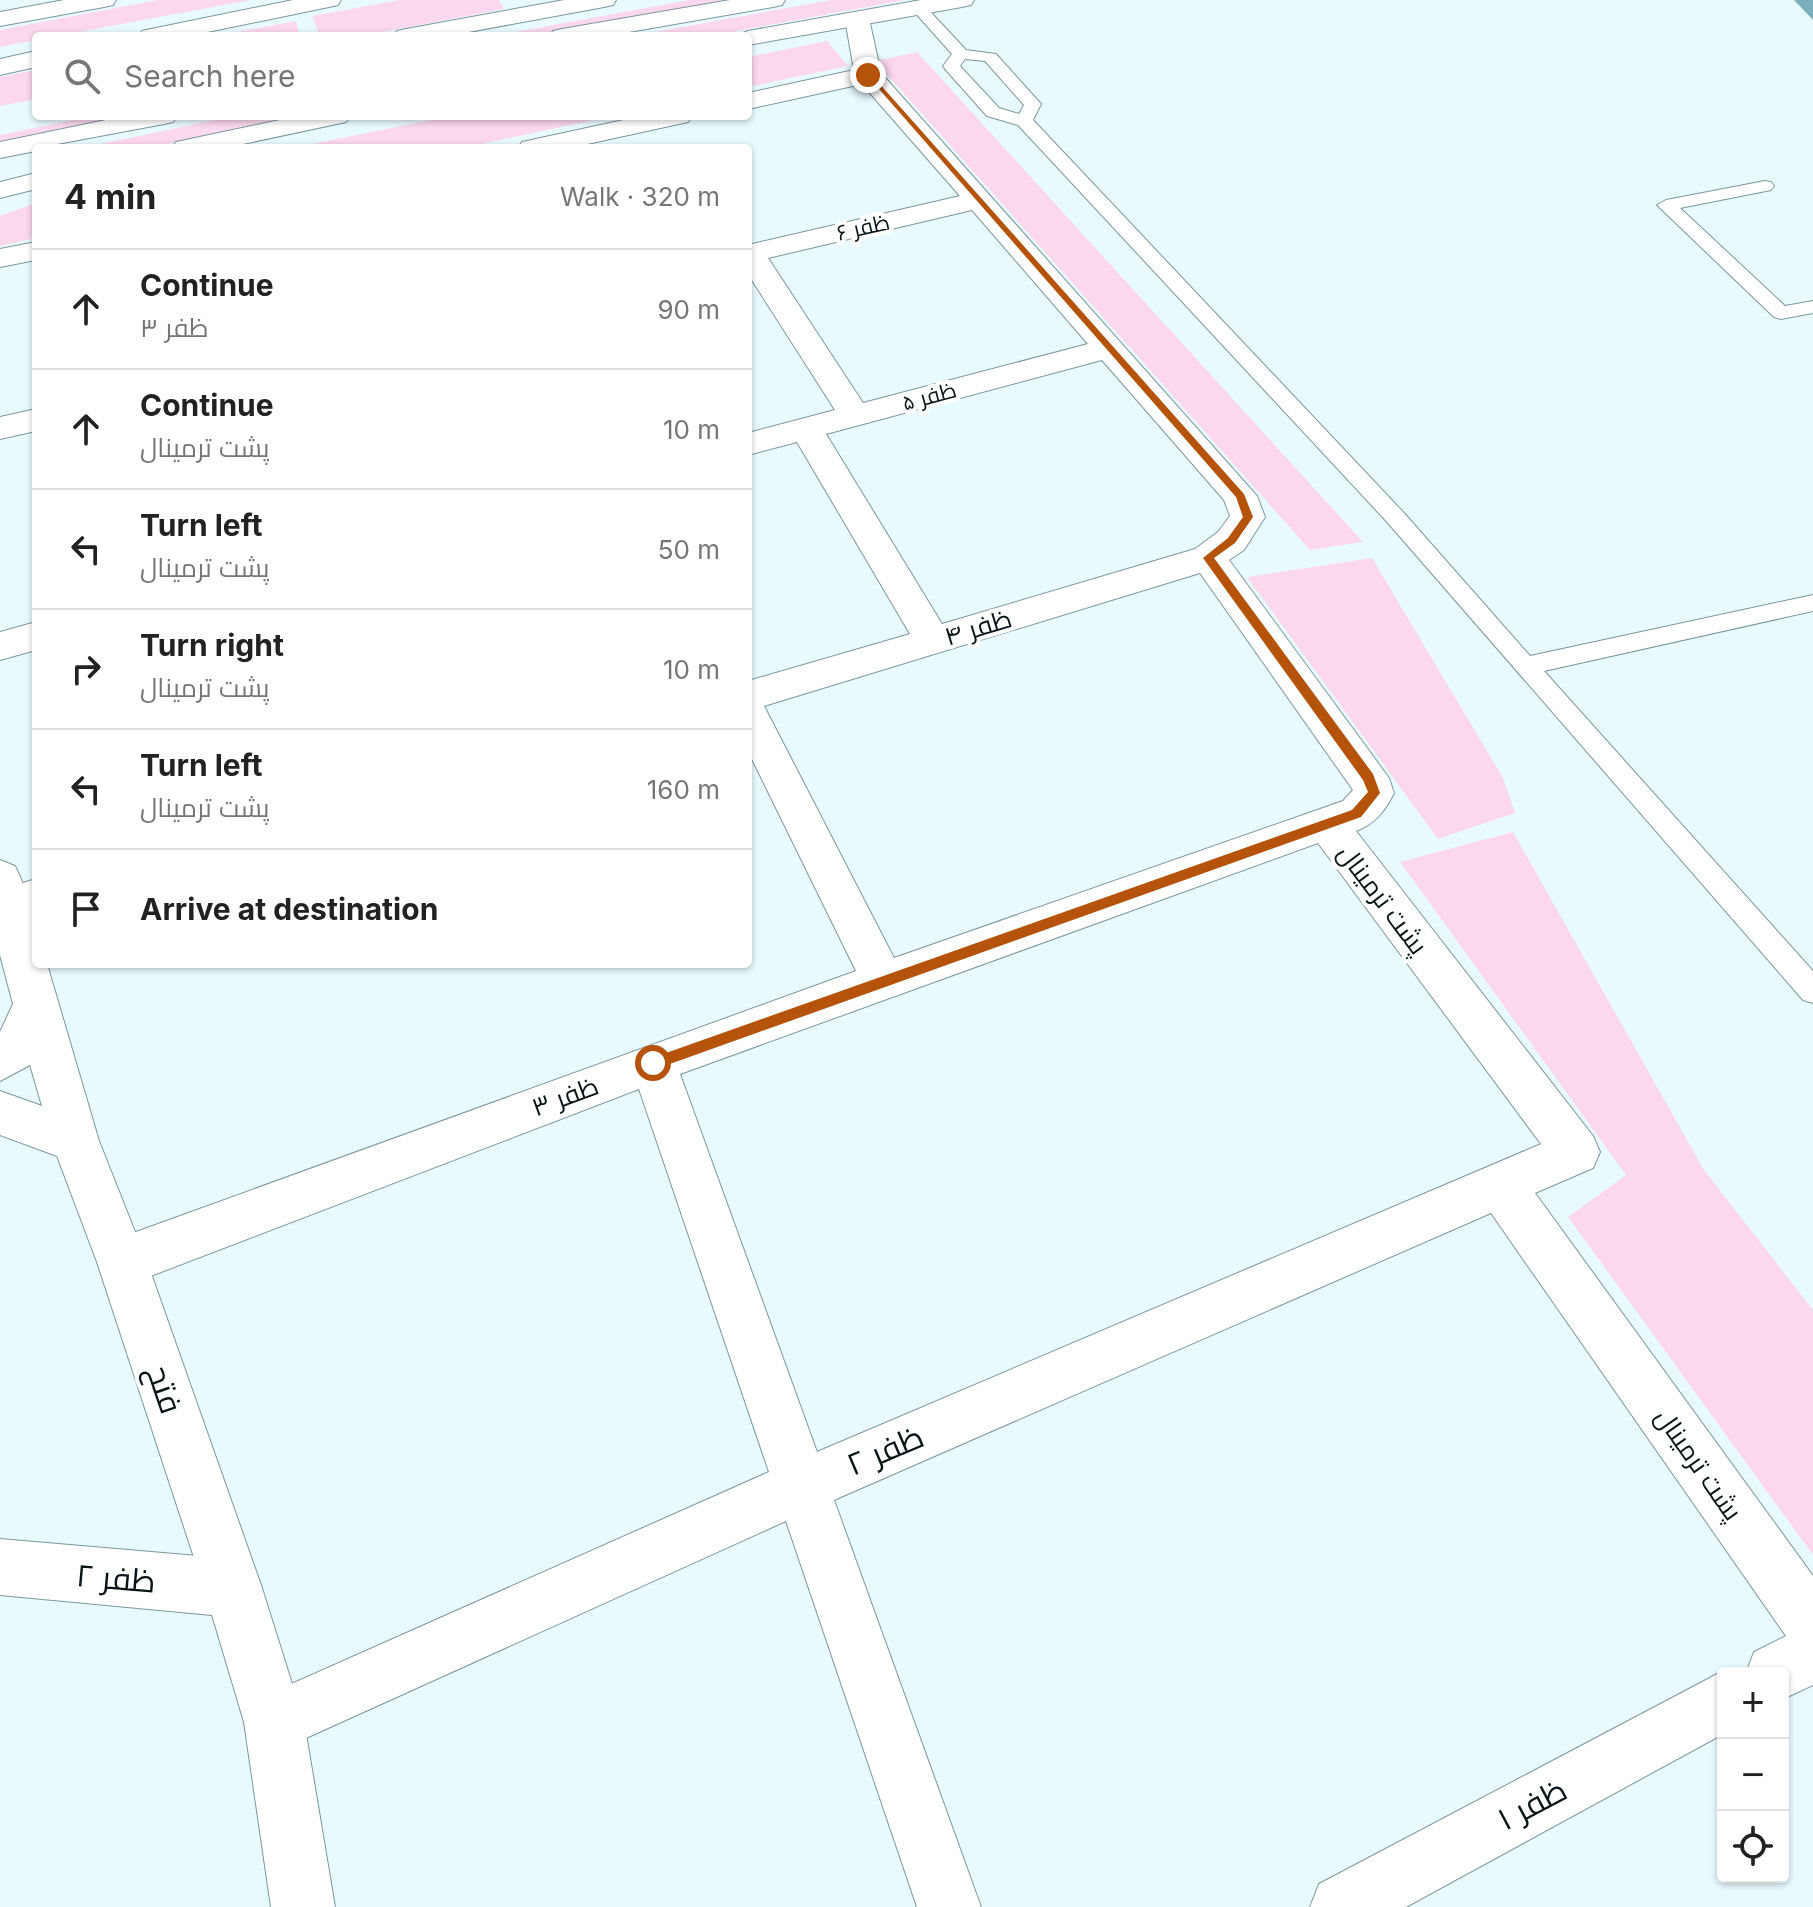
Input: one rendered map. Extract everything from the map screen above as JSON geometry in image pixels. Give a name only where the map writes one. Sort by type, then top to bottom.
[{"type":"main road","points":[[0,19],[104,0]]},
{"type":"main road","points":[[171,32],[329,0]]},
{"type":"main road","points":[[428,32],[604,0]]},
{"type":"main road","points":[[585,32],[773,0]]},
{"type":"main road","points":[[752,37],[962,0]]},
{"type":"main road","points":[[857,19],[868,75],[1240,496],[1248,517],[1231,541],[1208,558]]},
{"type":"main road","points":[[0,67],[32,60]]},
{"type":"main road","points":[[752,100],[868,75]]},
{"type":"main road","points":[[0,150],[145,120]]},
{"type":"main road","points":[[205,144],[318,120]]},
{"type":"main road","points":[[550,144],[661,120]]},
{"type":"main road","points":[[0,190],[32,182]]},
{"type":"main road","name":"ظفر ۶","points":[[752,253],[979,200]]},
{"type":"main road","points":[[0,258],[32,252]]},
{"type":"main road","points":[[752,259],[855,415]]},
{"type":"main road","name":"ظفر ۵","points":[[752,443],[1109,348]]},
{"type":"main road","points":[[0,428],[32,421]]},
{"type":"main road","points":[[806,429],[933,640]]},
{"type":"main road","name":"ظفر ۴","points":[[752,695],[1208,558]]},
{"type":"main road","name":"پشت ترمینال","points":[[1208,558],[1369,778],[1374,793],[1357,814],[1326,823],[1576,1152],[1500,1185],[1813,1625]]},
{"type":"main road","points":[[0,646],[32,637]]},
{"type":"main road","points":[[752,719],[883,981]]},
{"type":"main road","name":"ظفر ۳","points":[[122,1262],[653,1063],[1326,823]]},
{"type":"main road","name":"فتح","points":[[15,893],[36,1003],[75,1141],[122,1262],[233,1588],[274,1722],[303,1907]]},
{"type":"main road","points":[[0,1060],[7,1057],[24,1034],[36,1003]]},
{"type":"main road","points":[[653,1063],[804,1485],[949,1907]]},
{"type":"main road","points":[[0,1113],[75,1141]]},
{"type":"main road","name":"ظفر ۲","points":[[274,1722],[804,1485],[1500,1185]]},
{"type":"main road","name":"ظفر ۲","points":[[0,1567],[233,1588]]},
{"type":"main road","points":[[1786,1667],[1813,1653]]},
{"type":"main road","name":"ظفر ۱","points":[[1342,1907],[1717,1704]]},
{"type":"lane","points":[[919,8],[961,54],[990,57],[1033,104],[1024,121]]},
{"type":"lane","points":[[961,54],[951,66],[993,112],[1024,121],[1396,518],[1813,991]]},
{"type":"lane","points":[[1765,186],[1666,205],[1781,313],[1813,307]]},
{"type":"lane","points":[[1525,666],[1813,603]]},
{"type":"shaded area","points":[[158,0],[251,0],[79,32],[32,32],[32,41],[0,47],[0,30]]},
{"type":"shaded area","points":[[400,0],[499,0],[504,9],[382,32],[318,32],[312,16]]},
{"type":"shaded area","points":[[689,0],[730,0],[559,32],[515,32]]},
{"type":"shaded area","points":[[831,0],[905,0],[731,32],[655,32]]},
{"type":"shaded area","points":[[296,21],[299,32],[237,32]]},
{"type":"shaded area","points":[[827,41],[848,66],[752,86],[752,56]]},
{"type":"shaded area","points":[[917,52],[1363,542],[1310,550],[875,61]]},
{"type":"shaded area","points":[[32,71],[32,100],[0,106],[0,77]]},
{"type":"shaded area","points":[[73,120],[117,120],[0,144],[0,135]]},
{"type":"shaded area","points":[[215,120],[281,120],[167,144],[101,144]]},
{"type":"shaded area","points":[[431,120],[594,120],[481,144],[312,144]]},
{"type":"shaded area","points":[[32,204],[32,239],[0,246],[0,216]]},
{"type":"shaded area","points":[[1372,558],[1503,778],[1515,813],[1438,839],[1247,577]]},
{"type":"shaded area","points":[[1513,832],[1704,1170],[1813,1310],[1813,1555],[1568,1217],[1626,1175],[1400,862]]},
{"type":"route","points":[[653,1063],[1357,814],[1374,793],[1369,778],[1208,558],[1231,541],[1248,517],[1240,496],[868,75]]}]
